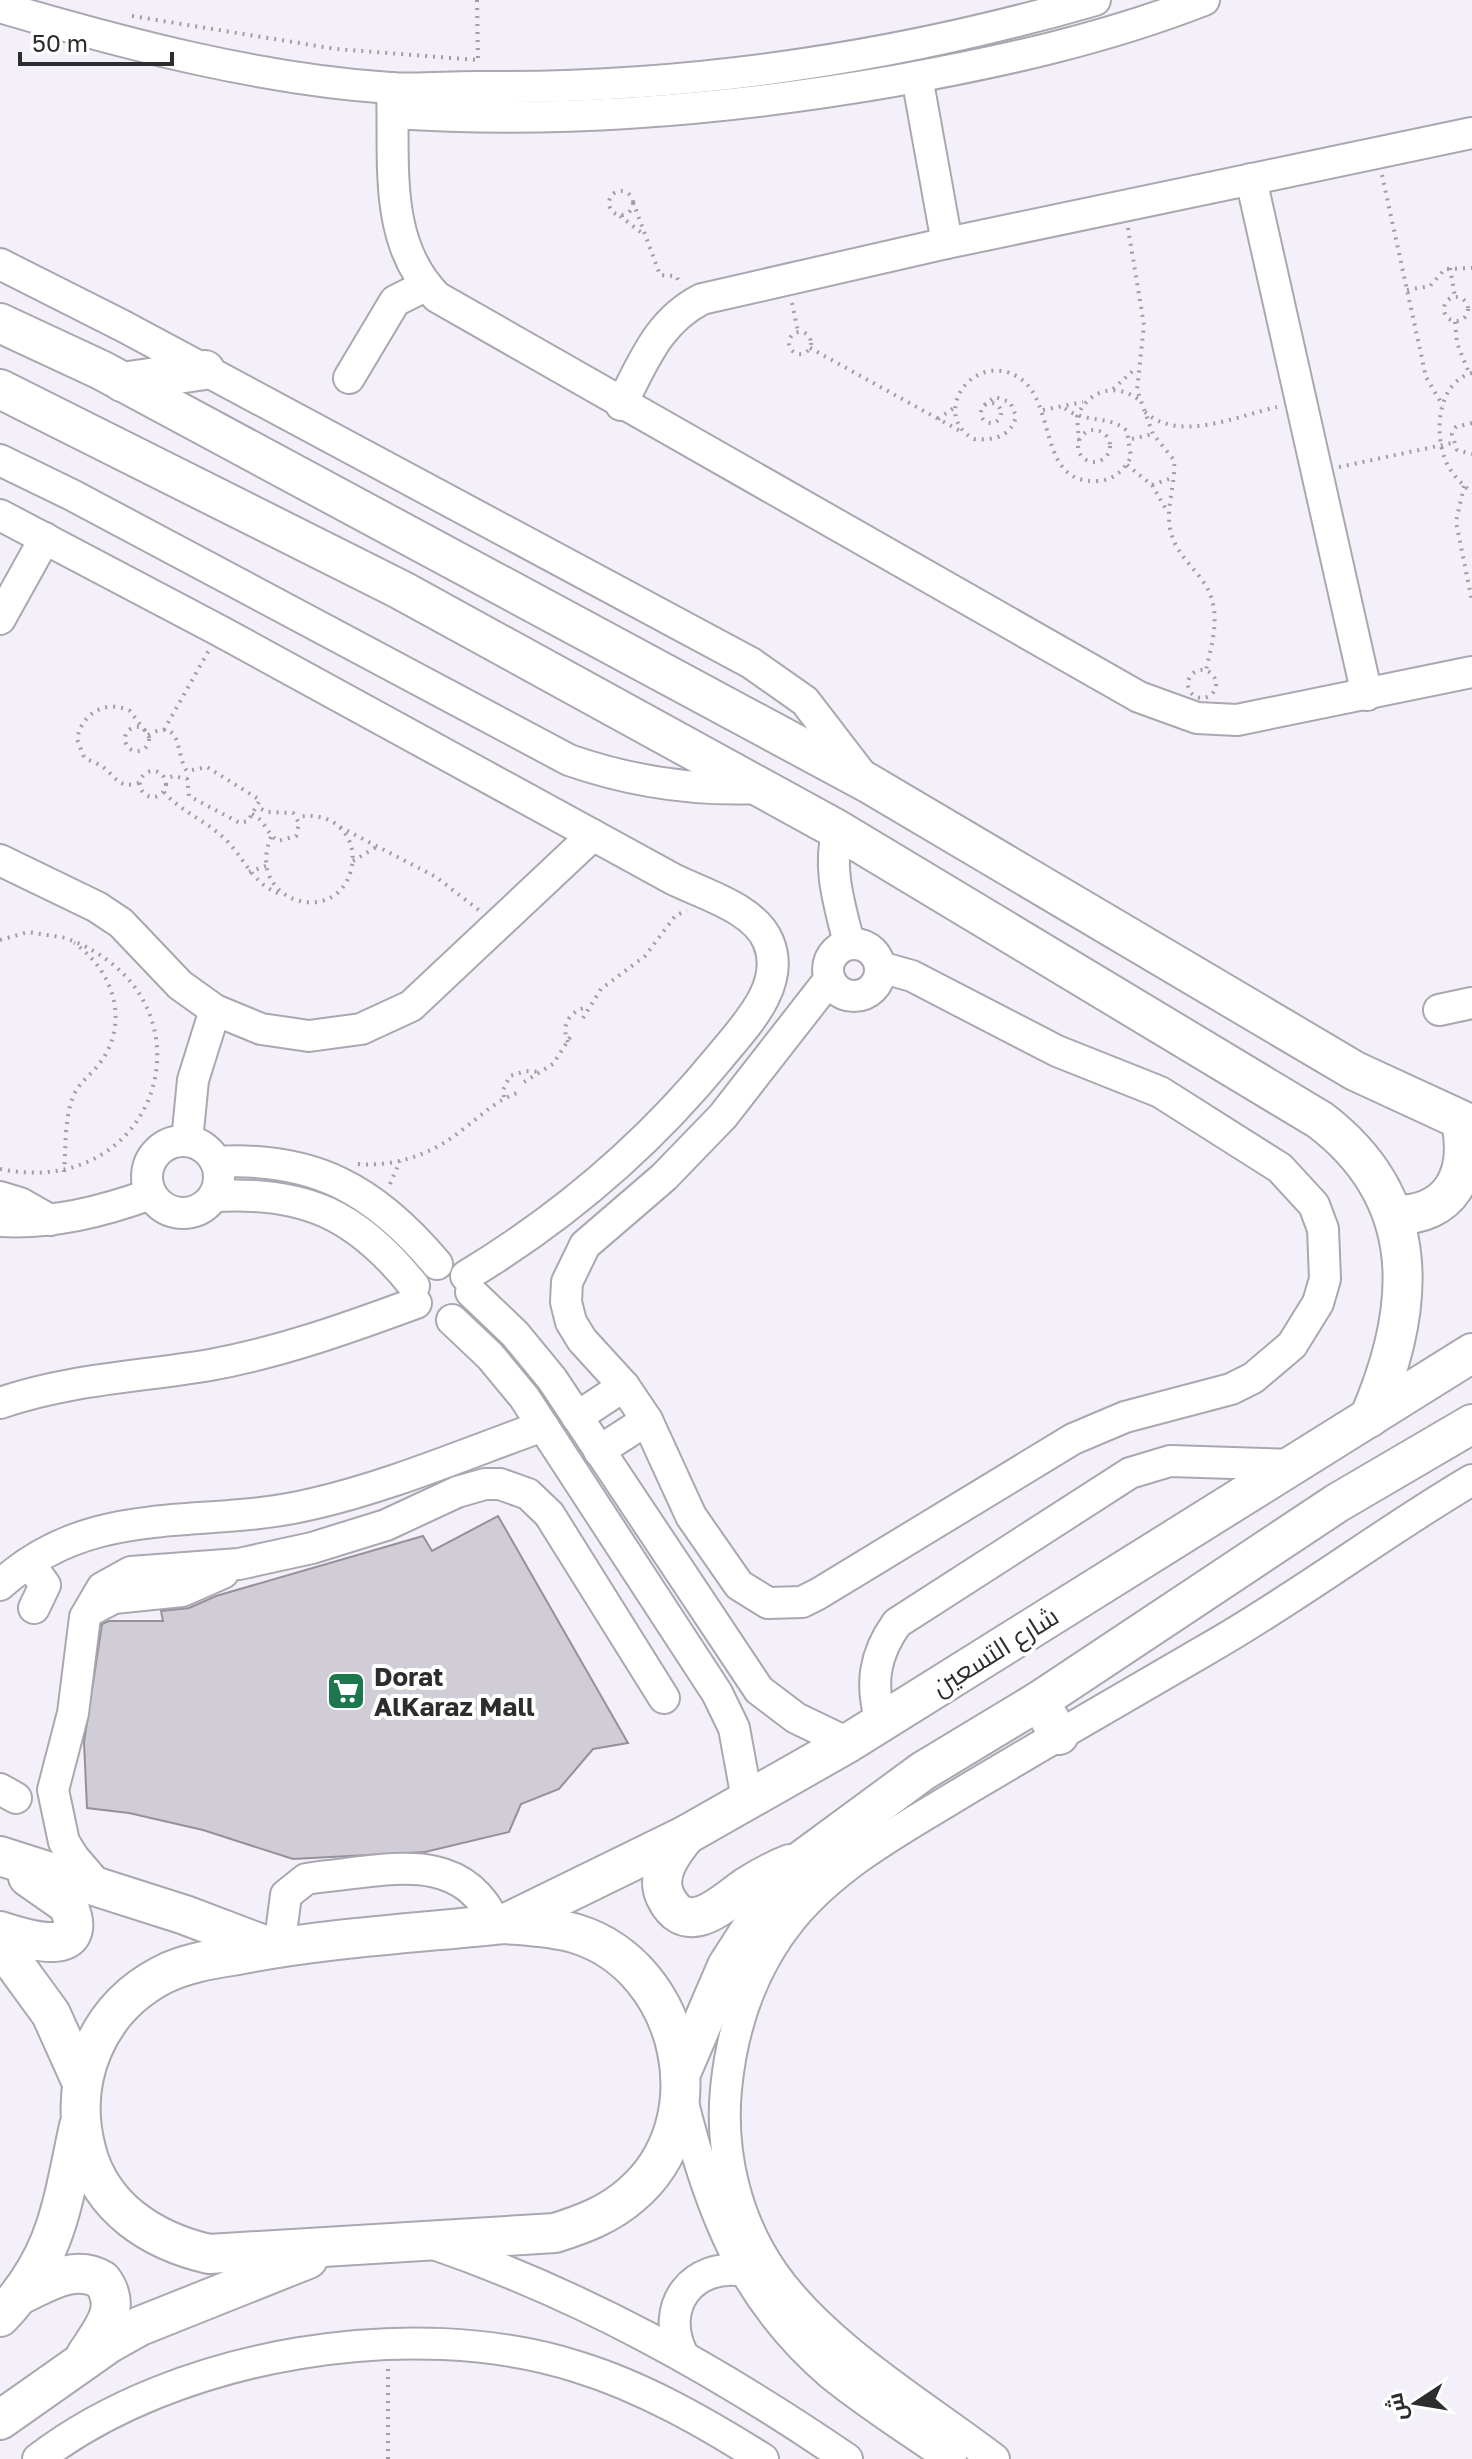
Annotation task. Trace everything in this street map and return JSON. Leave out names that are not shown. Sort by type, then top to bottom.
[{"type":"main road","points":[[0,323],[122,382],[868,783],[1355,1071],[1467,1124],[1468,1157],[1456,1189],[1429,1211],[1395,1215]]},
{"type":"main road","points":[[122,382],[205,370]]},
{"type":"main road","points":[[0,389],[401,590],[838,830],[941,889],[1320,1120],[1365,1163],[1395,1215],[1401,1245],[1400,1308],[1389,1366],[1369,1418]]},
{"type":"main road","name":"شارع التسعين","points":[[500,1924],[686,1835],[848,1743],[1472,1353]]},
{"type":"main road","points":[[686,1835],[666,1865],[662,1879],[670,1905],[695,1917],[708,1915],[758,1879],[802,1860],[923,1771],[1039,1701],[1337,1503],[1472,1424]]},
{"type":"main road","points":[[1039,1701],[1059,1735]]},
{"type":"main road","points":[[0,1858],[185,1915],[276,1948]]},
{"type":"main road","points":[[0,1858],[61,1898],[72,1914],[73,1924],[69,1933],[54,1944],[0,1931]]},
{"type":"main road","points":[[0,1944],[51,2014],[81,2101],[91,2163],[121,2210],[147,2231],[176,2246],[209,2254],[555,2233],[597,2219],[633,2194],[660,2159],[677,2118],[681,2084],[727,1966],[772,1896],[802,1860]]},
{"type":"main road","points":[[11,2306],[51,2246],[91,2049],[109,2018],[134,1992],[164,1973],[197,1962],[276,1948],[500,1924],[578,1935],[619,1956],[651,1988],[673,2028],[681,2084]]},
{"type":"main road","points":[[0,2420],[83,2361],[151,2322],[341,2246]]},
{"type":"main road","points":[[11,2306],[68,2274],[80,2272],[102,2280],[113,2301],[111,2313],[83,2361]]},
{"type":"street","points":[[393,100],[479,74],[655,82],[785,67],[989,27],[1095,0]]},
{"type":"street","points":[[0,7],[127,43],[393,100],[511,118],[655,113],[787,99],[917,77],[1073,44],[1204,0]]},
{"type":"street","points":[[917,77],[947,243]]},
{"type":"street","points":[[393,100],[392,167],[397,210],[408,257],[425,286],[450,308],[1157,706],[1197,718],[1237,720],[1472,672]]},
{"type":"street","points":[[621,405],[655,340],[685,307],[702,299],[947,243],[1472,133]]},
{"type":"street","points":[[1251,179],[1367,695]]},
{"type":"street","points":[[0,264],[205,370],[764,670],[805,701],[868,783]]},
{"type":"street","points":[[349,378],[395,301],[425,286]]},
{"type":"street","points":[[0,460],[72,495],[569,760],[622,777],[676,786],[759,788]]},
{"type":"street","points":[[0,515],[757,923],[773,955],[769,990],[697,1085],[628,1159],[469,1284],[469,1304],[452,1320]]},
{"type":"street","points":[[0,619],[45,538]]},
{"type":"street","points":[[838,830],[833,855],[835,876],[849,943]]},
{"type":"street","points":[[0,860],[97,907],[121,923],[180,985],[215,1010],[237,1021],[285,1034],[334,1034],[361,1029],[411,1006],[593,835]]},
{"type":"street","points":[[849,943],[870,949],[880,967],[879,980],[872,990],[860,996],[848,996],[836,991],[829,980],[827,968],[830,957],[849,943]]},
{"type":"street","points":[[829,980],[723,1116],[654,1186],[585,1245],[573,1262],[567,1282],[571,1322],[582,1340],[624,1386],[647,1420],[691,1516],[739,1585],[768,1603],[802,1602],[1073,1439],[1125,1417],[1231,1389],[1253,1378],[1292,1345],[1318,1303],[1327,1254],[1323,1229],[1314,1205],[1280,1168],[1160,1092],[1057,1051],[912,976],[880,967]]},
{"type":"street","points":[[1439,1010],[1472,1003]]},
{"type":"street","points":[[187,1141],[193,1080],[215,1010]]},
{"type":"street","points":[[187,1141],[209,1152],[216,1162],[219,1173],[214,1196],[198,1211],[187,1214],[166,1210],[151,1194],[148,1184],[151,1162],[166,1146],[187,1141]]},
{"type":"street","points":[[216,1162],[273,1162],[328,1176],[353,1188],[400,1221],[437,1264]]},
{"type":"street","points":[[0,1221],[51,1221],[97,1212],[151,1194]]},
{"type":"street","points":[[214,1196],[267,1196],[318,1207],[362,1231],[382,1247],[430,1318],[452,1320],[508,1376],[727,1710],[739,1748],[747,1799]]},
{"type":"street","points":[[0,1197],[29,1206],[51,1221]]},
{"type":"street","points":[[0,1403],[77,1381],[253,1356],[339,1331],[415,1294],[427,1268],[448,1264],[534,1356],[759,1690],[796,1718],[848,1743]]},
{"type":"street","points":[[577,1417],[624,1386]]},
{"type":"street","points":[[599,1451],[647,1420]]},
{"type":"street","points":[[0,1585],[29,1563],[77,1538],[126,1523],[276,1511],[346,1495],[543,1426]]},
{"type":"street","points":[[881,1722],[873,1680],[885,1640],[897,1623],[1130,1473],[1170,1461],[1294,1465]]},
{"type":"street","points":[[994,2459],[822,2330],[789,2294],[758,2248],[739,2203],[727,2154],[725,2102],[732,2049],[747,1998],[767,1954],[792,1919],[827,1883],[867,1853],[1059,1735],[1291,1600],[1389,1531],[1472,1480]]},
{"type":"street","points":[[100,1888],[64,1842],[53,1790],[74,1704],[85,1617],[102,1588],[131,1572],[239,1564],[349,1538],[471,1486],[500,1484],[515,1487],[528,1494],[549,1514],[664,1698]]},
{"type":"street","points":[[29,1563],[45,1585],[34,1608]]},
{"type":"street","points":[[276,1948],[286,1895],[306,1879],[319,1877],[436,1870],[467,1884],[485,1902],[500,1924]]},
{"type":"street","points":[[681,2084],[705,2186],[744,2271],[783,2325],[830,2373],[951,2459]]},
{"type":"street","points":[[429,2242],[569,2297],[682,2353],[847,2459]]},
{"type":"street","points":[[682,2353],[673,2318],[688,2285],[719,2269],[744,2271]]},
{"type":"street","points":[[38,2459],[98,2421],[153,2395],[210,2374],[283,2357],[387,2346],[443,2345],[506,2349],[579,2367],[659,2401],[763,2459]]},
{"type":"path","points":[[118,13],[479,74],[477,0]]},
{"type":"path","points":[[1377,153],[1426,377],[1443,406]]},
{"type":"path","points":[[643,234],[609,207],[612,194],[625,191],[633,202],[660,275],[679,278],[685,307]]},
{"type":"path","points":[[620,216],[627,214],[633,202]]},
{"type":"path","points":[[1124,206],[1143,310],[1143,340],[1137,367],[1140,400],[1153,434],[1171,452],[1174,478],[1169,515]]},
{"type":"path","points":[[1407,290],[1430,286],[1450,268],[1472,268]]},
{"type":"path","points":[[1450,268],[1455,297]]},
{"type":"path","points":[[1455,297],[1444,310],[1455,322],[1460,353],[1471,374],[1452,386],[1443,406],[1441,445],[1449,468],[1472,493]]},
{"type":"path","points":[[1455,297],[1465,301],[1469,312],[1461,321],[1455,322]]},
{"type":"path","points":[[798,332],[804,332],[809,336],[810,348],[806,352],[794,352],[790,340],[798,332]]},
{"type":"path","points":[[810,348],[974,439],[993,439],[1014,424],[1016,416],[1010,402],[995,397],[984,405],[980,416],[989,424],[995,423],[1001,413],[1000,408],[989,403],[984,405]]},
{"type":"path","points":[[1043,410],[1086,402],[1103,391],[1113,389],[1137,367]]},
{"type":"path","points":[[938,420],[955,407],[968,381],[994,370],[1021,378],[1031,388],[1043,410],[1051,449],[1057,460],[1075,475],[1086,480],[1109,479],[1127,465],[1131,457],[1131,439],[1121,425],[1077,417],[1062,406]]},
{"type":"path","points":[[1113,389],[1140,400]]},
{"type":"path","points":[[1086,402],[1077,417],[1079,448],[1087,460],[1101,460],[1110,449],[1110,441],[1106,435],[1093,430]]},
{"type":"path","points":[[1143,410],[1158,423],[1176,428],[1301,402]]},
{"type":"path","points":[[955,407],[960,427],[966,435]]},
{"type":"path","points":[[1092,421],[1093,430]]},
{"type":"path","points":[[1472,423],[1456,427],[1452,443],[1457,450],[1472,454]]},
{"type":"path","points":[[1079,441],[1093,430]]},
{"type":"path","points":[[1131,439],[1153,434]]},
{"type":"path","points":[[1317,472],[1452,443]]},
{"type":"path","points":[[1127,465],[1152,485],[1169,515],[1178,551],[1203,581],[1215,608],[1216,623],[1206,670]]},
{"type":"path","points":[[1152,485],[1174,478]]},
{"type":"path","points":[[1464,486],[1456,522],[1472,601]]},
{"type":"path","points":[[164,730],[220,631]]},
{"type":"path","points":[[1198,670],[1206,670],[1217,683],[1215,692],[1200,699],[1188,689],[1188,681],[1198,670]]},
{"type":"path","points":[[165,779],[153,770],[144,774],[139,783],[128,786],[116,782],[105,769],[84,757],[77,739],[86,718],[106,707],[130,711],[146,733],[144,748],[135,751],[127,746],[127,731],[136,727],[146,733],[164,730],[179,741],[187,771],[207,767],[258,796],[256,806],[248,821],[240,823],[189,796],[187,779],[178,775],[165,779]]},
{"type":"path","points":[[165,779],[164,792],[181,809],[216,831],[265,887],[310,903],[335,895],[351,874],[353,861],[350,842],[338,826]]},
{"type":"path","points":[[139,783],[142,792],[151,797],[164,792]]},
{"type":"path","points":[[256,806],[267,812],[287,810],[297,817],[326,818],[436,877],[497,927]]},
{"type":"path","points":[[252,814],[263,820],[271,837],[266,866],[276,887],[285,895]]},
{"type":"path","points":[[271,837],[284,842],[296,836],[297,817]]},
{"type":"path","points":[[353,861],[378,846]]},
{"type":"path","points":[[249,872],[266,866]]},
{"type":"path","points":[[583,1018],[609,982],[645,956],[676,915]]},
{"type":"path","points":[[0,938],[28,932],[68,939],[93,948],[115,963],[143,997],[157,1039],[154,1083],[142,1114],[122,1141],[104,1155],[64,1172],[30,1175],[0,1169]]},
{"type":"path","points":[[64,1172],[73,1096],[100,1063],[115,1026],[115,1006],[102,969],[68,939]]},
{"type":"path","points":[[102,969],[115,963]]},
{"type":"path","points":[[568,1042],[565,1029],[568,1018],[588,1007]]},
{"type":"path","points":[[524,1082],[543,1073],[562,1054],[571,1036]]},
{"type":"path","points":[[504,1098],[510,1076],[526,1071],[543,1073]]},
{"type":"path","points":[[347,1163],[382,1164],[417,1156],[448,1141],[504,1098],[519,1092]]},
{"type":"path","points":[[387,2346],[388,2459]]},
{"type":"building","name":"Dorat AlKaraz Mall","points":[[498,1516],[628,1743],[593,1749],[559,1789],[521,1804],[509,1832],[425,1852],[293,1859],[203,1830],[129,1813],[87,1808],[84,1742],[102,1624],[109,1621],[163,1621],[161,1611],[189,1608],[216,1596],[423,1536],[432,1551]]},
{"type":"place","name":"Dorat AlKaraz Mall","points":[[346,1691]]}]
